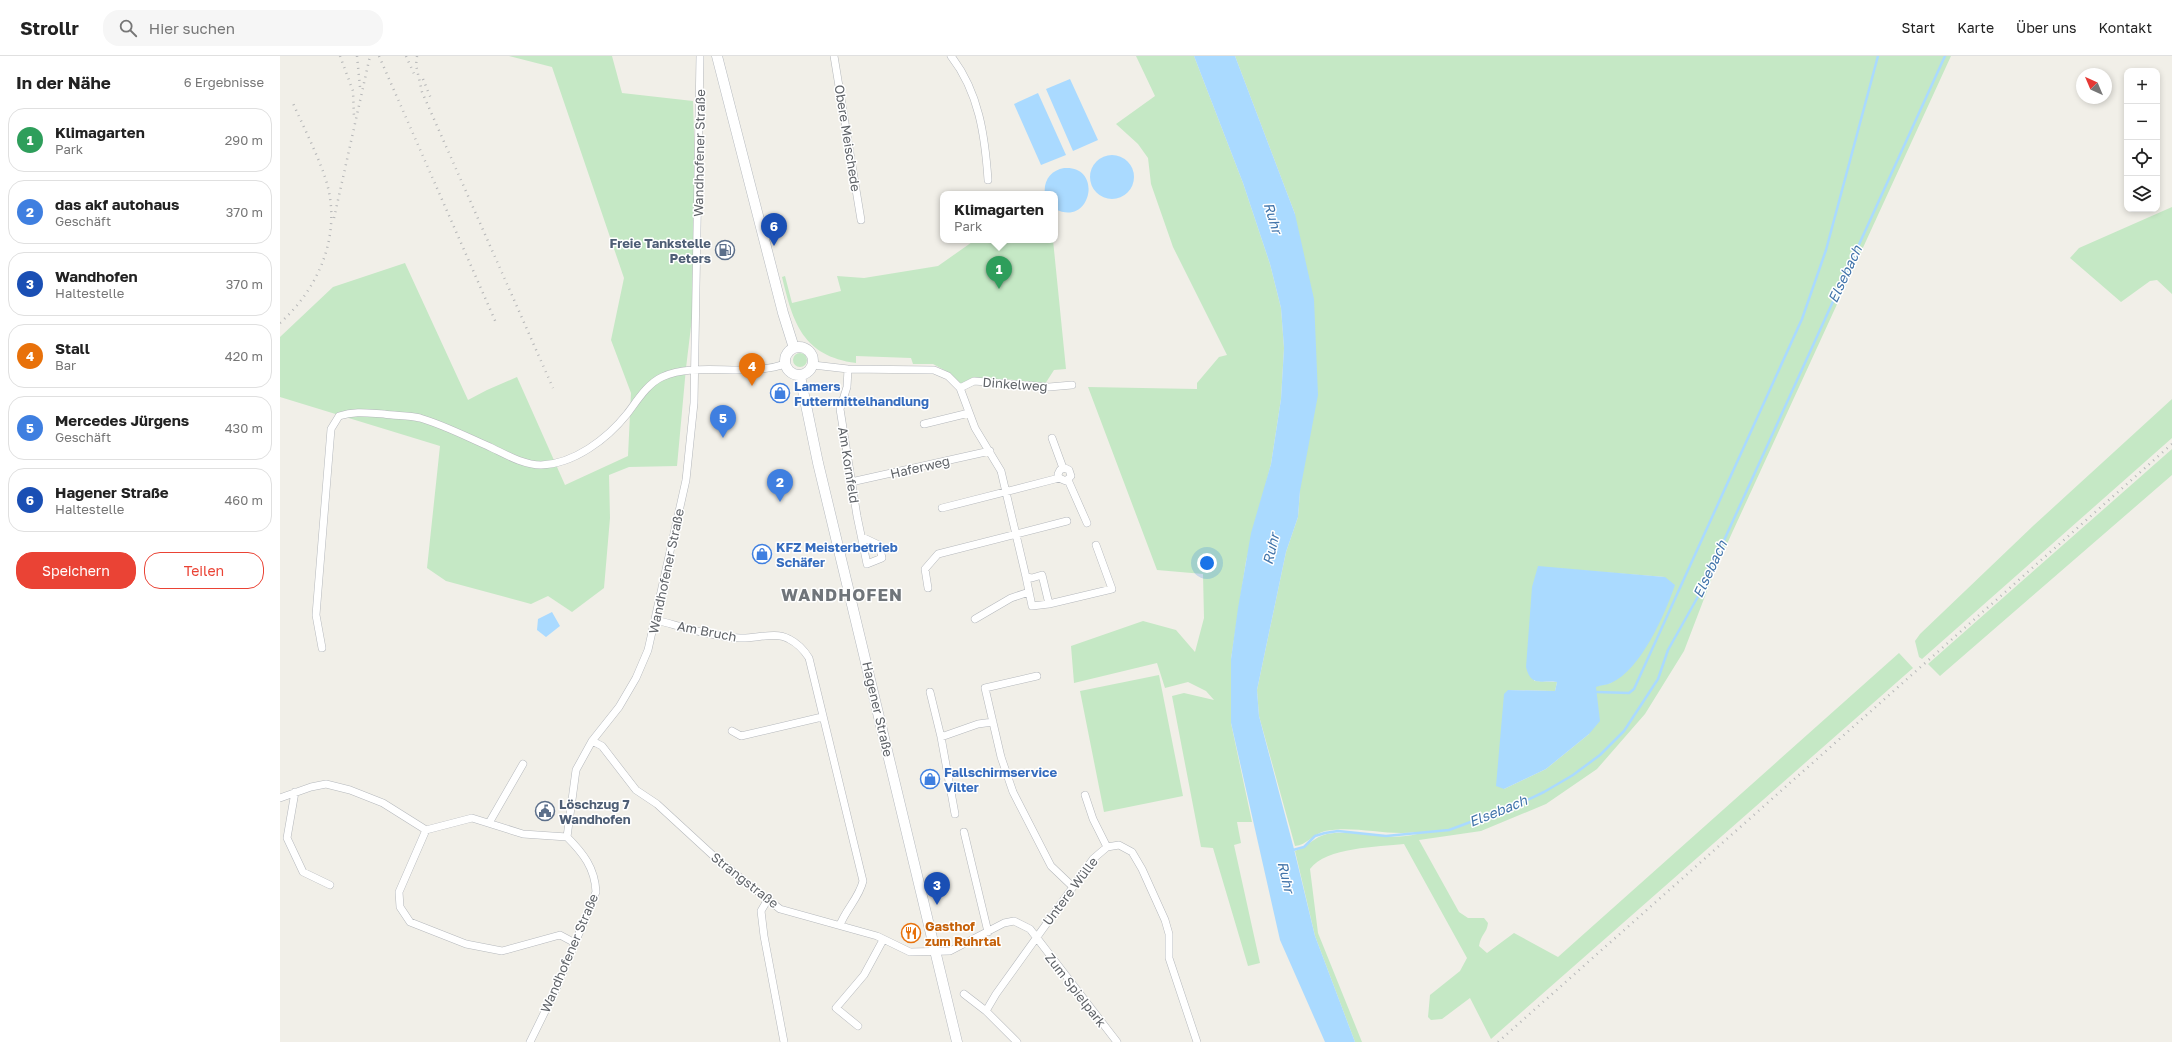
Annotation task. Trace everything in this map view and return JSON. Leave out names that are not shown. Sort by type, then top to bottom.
[{"type":"main road","points":[[717,56],[783,313],[794,348]]},
{"type":"main road","points":[[794,348],[806,349],[813,358],[813,364],[808,372],[800,376],[789,372],[785,364],[787,352],[794,348]]},
{"type":"main road","name":"Hagener Straße","points":[[800,376],[818,463],[957,1042]]},
{"type":"street","name":"Wandhofener Straße","points":[[530,1042],[575,943],[596,892],[595,880],[591,868],[578,848],[567,837],[576,770],[592,741],[619,707],[636,678],[648,650],[656,620],[686,480],[694,403],[700,56]]},
{"type":"street","name":"Obere Meischede","points":[[834,56],[861,220]]},
{"type":"street","points":[[951,56],[967,79],[981,120],[988,180]]},
{"type":"street","points":[[322,648],[316,615],[331,429],[339,416],[353,411],[418,418],[439,424],[520,460],[540,465],[561,462],[580,454],[605,436],[624,418],[650,384],[662,377],[677,372],[695,370],[749,371],[785,364]]},
{"type":"street","points":[[813,364],[848,369],[934,370],[948,376],[960,388],[974,428],[990,451],[1001,471],[1007,491],[1032,606],[1049,604],[1112,589],[1096,545]]},
{"type":"street","name":"Am Kornfeld","points":[[848,369],[847,387],[840,409],[851,482],[862,537]]},
{"type":"street","name":"Dinkelweg","points":[[960,388],[974,381],[1048,387],[1072,385]]},
{"type":"street","points":[[924,424],[969,413]]},
{"type":"street","points":[[1052,438],[1063,468],[1070,472],[1068,480],[1087,523]]},
{"type":"street","name":"Haferweg","points":[[851,482],[990,451]]},
{"type":"street","points":[[1059,478],[1058,473],[1063,468]]},
{"type":"street","points":[[942,508],[1059,478],[1063,481],[1068,480]]},
{"type":"street","points":[[928,588],[925,569],[938,554],[1067,521]]},
{"type":"street","points":[[1026,577],[1032,578],[1042,575],[1049,604]]},
{"type":"street","points":[[974,619],[1011,598],[1029,592]]},
{"type":"street","name":"Am Bruch","points":[[656,620],[740,638],[778,635],[789,638],[802,649],[809,658],[822,717],[863,881],[860,894],[845,913],[840,925]]},
{"type":"street","points":[[1037,676],[985,688],[1001,757],[1013,792],[1051,866],[1072,886]]},
{"type":"street","points":[[930,692],[955,814]]},
{"type":"street","points":[[732,731],[741,736],[822,717]]},
{"type":"street","points":[[940,737],[978,724],[993,722]]},
{"type":"street","name":"Strangstraße","points":[[592,741],[602,746],[636,790],[657,804],[719,862],[780,908],[840,925],[883,940],[910,952],[935,952]]},
{"type":"street","points":[[489,823],[523,764]]},
{"type":"street","points":[[280,798],[294,792],[326,784],[350,790],[383,803],[426,830],[472,818],[523,834],[567,837]]},
{"type":"street","points":[[294,792],[287,838],[303,872],[330,885]]},
{"type":"street","name":"Untere Wülle","points":[[1085,795],[1093,819],[1107,847]]},
{"type":"street","points":[[426,830],[399,892],[400,907],[410,922],[466,944],[502,951],[560,935],[575,943]]},
{"type":"street","points":[[964,832],[988,932]]},
{"type":"street","name":"Untere Wülle","points":[[986,1011],[1036,937],[1093,859],[1107,847],[1119,845],[1132,852],[1146,876],[1170,934],[1169,958],[1197,1042]]},
{"type":"street","points":[[768,899],[761,911],[764,936],[784,1042]]},
{"type":"street","name":"Untere Wülle","points":[[935,952],[950,951],[1004,923],[1014,921],[1030,929],[1036,937]]},
{"type":"street","name":"Zum Spielpark","points":[[1036,937],[1117,1042]]},
{"type":"street","points":[[858,1026],[836,1008],[864,975],[883,940]]},
{"type":"street","points":[[964,994],[986,1011],[1017,1042]]},
{"type":"green space","points":[[509,56],[612,56],[622,93],[693,101],[697,234],[695,293],[677,466],[629,467],[609,475],[610,518],[604,588],[572,612],[548,596],[531,604],[446,581],[427,568],[440,446],[280,397],[280,337],[333,287],[405,263],[468,400],[517,377],[565,485],[628,456],[631,393],[611,340],[624,278],[552,67]]},
{"type":"green space","points":[[1136,56],[1194,56],[1243,183],[1270,264],[1281,308],[1284,348],[1281,399],[1271,464],[1246,561],[1231,659],[1231,723],[1252,822],[1237,822],[1241,843],[1234,845],[1260,963],[1248,966],[1213,848],[1201,847],[1172,696],[1184,693],[1214,700],[1206,691],[1188,682],[1165,688],[1157,663],[1074,683],[1071,646],[1143,621],[1176,630],[1195,652],[1204,618],[1203,574],[1157,570],[1088,387],[1197,389],[1197,383],[1219,357],[1227,355],[1173,247],[1151,184],[1148,158],[1138,144],[1116,124],[1155,96]]},
{"type":"green space","points":[[1235,56],[1951,56],[1715,570],[1684,651],[1645,714],[1597,769],[1546,804],[1481,831],[1419,840],[1459,912],[1468,918],[1484,918],[1488,923],[1479,946],[1487,953],[1514,933],[1558,957],[1899,653],[1913,668],[1491,1039],[1470,998],[1442,1019],[1431,1020],[1428,1017],[1430,995],[1460,971],[1467,958],[1404,844],[1367,847],[1340,852],[1328,856],[1310,869],[1318,933],[1362,1042],[1355,1042],[1315,936],[1295,851],[1318,837],[1327,834],[1350,833],[1394,837],[1417,834],[1416,832],[1393,833],[1336,829],[1321,832],[1303,844],[1295,846],[1259,716],[1257,690],[1286,552],[1298,517],[1300,491],[1295,214]],"holes":[[[1538,567],[1665,577],[1611,683],[1596,686],[1589,734],[1546,769],[1504,789],[1508,690],[1555,691],[1557,682],[1534,681]]]},
{"type":"green space","points":[[2172,207],[2172,294],[2157,280],[2150,281],[2121,302],[2070,258],[2079,248]]},
{"type":"green space","points":[[971,243],[1053,243],[1066,369],[1054,370],[1045,384],[1006,379],[974,379],[965,383],[960,383],[946,371],[933,364],[913,364],[911,358],[856,356],[856,363],[838,359],[824,353],[812,345],[803,335],[796,323],[782,277],[785,276],[792,303],[841,291],[837,276],[864,278],[938,266]]},
{"type":"green space","points":[[797,353],[803,353],[807,357],[807,363],[803,367],[797,367],[793,363],[793,357]]},
{"type":"green space","points":[[2172,399],[2172,438],[1922,659],[1919,657],[1915,641],[1920,634],[2033,526]]},
{"type":"green space","points":[[2172,449],[2172,475],[1940,676],[1928,664]]},
{"type":"green space","points":[[1159,675],[1183,796],[1104,812],[1080,691]]},
{"type":"water","name":"Ruhr","points":[[1194,56],[1235,56],[1295,214],[1314,299],[1318,395],[1300,491],[1298,517],[1286,552],[1257,690],[1259,716],[1315,936],[1355,1042],[1325,1042],[1280,940],[1231,723],[1231,659],[1238,608],[1251,533],[1271,464],[1281,399],[1284,348],[1281,308],[1270,264],[1243,183]]},
{"type":"water","points":[[1070,79],[1098,140],[1073,151],[1046,89]]},
{"type":"water","points":[[1038,93],[1066,155],[1041,165],[1014,104]]},
{"type":"water","points":[[1108,155],[1116,155],[1121,156],[1128,161],[1133,168],[1133,186],[1128,193],[1121,198],[1108,199],[1100,196],[1093,189],[1090,181],[1090,173],[1093,165],[1100,158]]},
{"type":"water","points":[[1064,168],[1077,170],[1085,176],[1088,185],[1088,194],[1084,204],[1077,210],[1067,213],[1058,210],[1058,191],[1045,191],[1045,185],[1049,177],[1059,169]]},
{"type":"water","points":[[1538,566],[1665,577],[1675,585],[1665,611],[1642,654],[1622,676],[1611,683],[1596,687],[1600,721],[1589,734],[1546,769],[1504,789],[1496,786],[1504,694],[1508,690],[1555,691],[1557,682],[1541,682],[1534,680],[1531,678],[1526,667],[1532,587]]},
{"type":"water","points":[[552,612],[560,626],[546,637],[537,630],[538,619]]},
{"type":"waterway","points":[[1597,692],[1629,693],[1634,689],[1802,319],[1826,250],[1878,56]]},
{"type":"waterway","name":"Elsebach","points":[[1293,850],[1304,847],[1315,836],[1338,831],[1386,836],[1449,830],[1519,804],[1544,792],[1573,775],[1600,755],[1624,731],[1658,679],[1668,650],[1700,593],[1945,56]]},
{"type":"railway","points":[[340,56],[353,91],[354,117]]},
{"type":"railway","points":[[357,56],[360,87]]},
{"type":"railway","points":[[334,218],[370,56]]},
{"type":"railway","points":[[379,56],[497,325]]},
{"type":"railway","points":[[406,56],[415,76]]},
{"type":"railway","points":[[417,56],[416,65],[422,92],[553,388]]},
{"type":"railway","points":[[423,79],[432,101]]},
{"type":"railway","points":[[280,323],[307,292],[317,275],[325,256],[331,217],[330,197],[325,177],[314,148],[292,101]]},
{"type":"railway","points":[[1498,1042],[2172,444]]},
{"type":"place","name":"Hagener Straße","points":[[774,246]]},
{"type":"place","name":"Freie Tankstelle Peters","points":[[725,250]]},
{"type":"place","name":"Klimagarten","points":[[999,289]]},
{"type":"place","name":"Stall","points":[[752,386]]},
{"type":"place","name":"Lamers Futtermittelhandlung","points":[[780,393]]},
{"type":"place","name":"Mercedes Jürgens","points":[[723,438]]},
{"type":"place","name":"das akf autohaus","points":[[780,502]]},
{"type":"place","name":"KFZ Meisterbetrieb Schäfer","points":[[762,554]]},
{"type":"place","name":"Fallschirmservice Vilter","points":[[930,779]]},
{"type":"place","name":"Löschzug 7 Wandhofen","points":[[545,811]]},
{"type":"place","name":"Wandhofen","points":[[937,905]]},
{"type":"place","name":"Gasthof zum Ruhrtal","points":[[911,933]]},
{"type":"district","name":"WANDHOFEN","points":[[842,595]]}]
